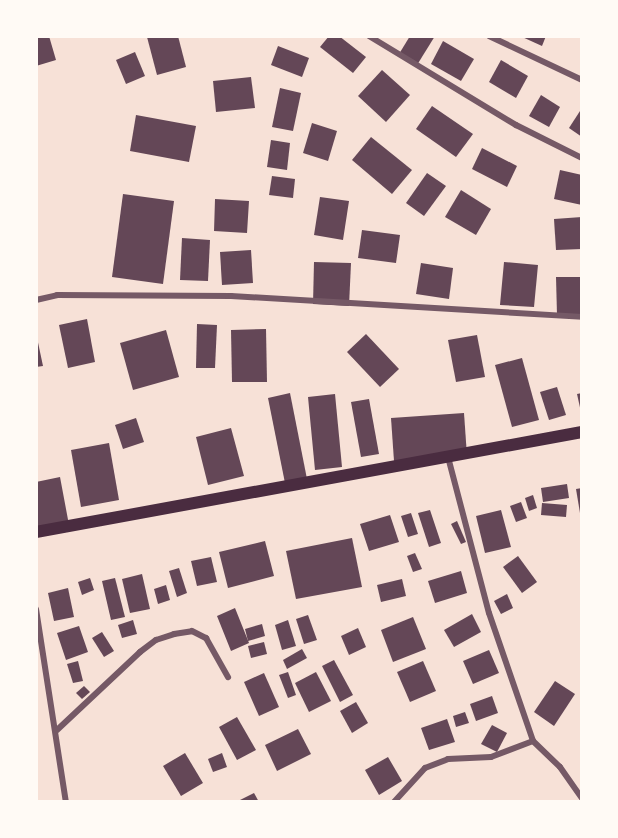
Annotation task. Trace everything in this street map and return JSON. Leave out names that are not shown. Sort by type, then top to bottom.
[{"type":"main road","points":[[36,532],[582,432]]},
{"type":"street","points":[[369,36],[516,125],[582,158]]},
{"type":"street","points":[[489,36],[582,80]]},
{"type":"street","points":[[36,300],[57,295],[231,296],[582,318]]},
{"type":"street","points":[[448,456],[489,613],[534,741],[560,767],[582,798]]},
{"type":"street","points":[[36,609],[57,730],[66,802]]},
{"type":"street","points":[[57,730],[140,652],[165,637],[192,631],[206,638],[228,677]]},
{"type":"street","points":[[394,802],[425,768],[448,759],[490,757],[534,741]]},
{"type":"building","points":[[36,36],[49,36],[56,60],[36,66]]},
{"type":"building","points":[[178,36],[186,67],[157,75],[147,37]]},
{"type":"building","points":[[329,36],[339,36],[366,57],[353,73],[320,47]]},
{"type":"building","points":[[410,36],[435,36],[417,65],[399,54]]},
{"type":"building","points":[[520,36],[546,36],[542,46]]},
{"type":"building","points":[[443,41],[474,59],[461,81],[431,64]]},
{"type":"building","points":[[278,46],[309,58],[302,77],[271,65]]},
{"type":"building","points":[[135,52],[145,76],[126,84],[116,60]]},
{"type":"building","points":[[501,60],[528,76],[516,98],[489,82]]},
{"type":"building","points":[[382,70],[410,95],[386,122],[358,96]]},
{"type":"building","points":[[251,77],[255,108],[216,112],[213,81]]},
{"type":"building","points":[[280,88],[301,93],[293,131],[272,127]]},
{"type":"building","points":[[541,95],[560,107],[549,127],[529,116]]},
{"type":"building","points":[[432,106],[473,134],[456,157],[416,129]]},
{"type":"building","points":[[580,111],[582,113],[582,137],[569,128]]},
{"type":"building","points":[[136,115],[196,126],[189,162],[130,151]]},
{"type":"building","points":[[312,123],[337,131],[328,161],[303,153]]},
{"type":"building","points":[[371,137],[412,170],[392,194],[352,160]]},
{"type":"building","points":[[271,140],[290,143],[287,170],[267,167]]},
{"type":"building","points":[[482,148],[517,166],[507,187],[472,169]]},
{"type":"building","points":[[560,170],[582,175],[582,205],[554,199]]},
{"type":"building","points":[[427,173],[446,186],[424,216],[406,203]]},
{"type":"building","points":[[272,176],[295,179],[293,198],[269,195]]},
{"type":"building","points":[[461,190],[491,209],[476,235],[445,217]]},
{"type":"building","points":[[123,194],[174,201],[163,284],[112,277]]},
{"type":"building","points":[[320,197],[349,201],[343,240],[314,235]]},
{"type":"building","points":[[215,199],[249,201],[247,233],[214,231]]},
{"type":"building","points":[[582,217],[582,249],[556,250],[554,219]]},
{"type":"building","points":[[362,230],[400,235],[396,263],[358,258]]},
{"type":"building","points":[[182,238],[210,240],[208,281],[180,280]]},
{"type":"building","points":[[251,250],[253,283],[222,285],[220,252]]},
{"type":"building","points":[[314,262],[351,263],[349,306],[313,304]]},
{"type":"building","points":[[504,262],[538,265],[534,307],[500,305]]},
{"type":"building","points":[[421,263],[453,268],[449,299],[416,294]]},
{"type":"building","points":[[556,277],[582,277],[582,315],[557,315]]},
{"type":"building","points":[[87,319],[95,362],[68,368],[59,325]]},
{"type":"building","points":[[197,324],[217,325],[215,368],[196,368]]},
{"type":"building","points":[[266,329],[267,382],[232,382],[231,330]]},
{"type":"building","points":[[166,330],[179,377],[133,390],[120,343]]},
{"type":"building","points":[[36,333],[43,366],[36,367]]},
{"type":"building","points":[[366,334],[399,369],[380,387],[347,352]]},
{"type":"building","points":[[477,335],[485,377],[456,382],[448,340]]},
{"type":"building","points":[[522,358],[539,420],[512,427],[495,365]]},
{"type":"building","points":[[557,387],[566,415],[549,420],[540,392]]},
{"type":"building","points":[[290,393],[307,479],[285,483],[268,398]]},
{"type":"building","points":[[582,393],[582,412],[581,412],[577,394]]},
{"type":"building","points":[[335,394],[342,467],[315,470],[308,397]]},
{"type":"building","points":[[369,399],[379,454],[361,457],[351,402]]},
{"type":"building","points":[[464,413],[467,456],[394,461],[391,418]]},
{"type":"building","points":[[136,418],[144,442],[123,449],[115,425]]},
{"type":"building","points":[[231,428],[244,476],[208,485],[196,437]]},
{"type":"building","points":[[109,443],[119,500],[81,507],[71,450]]},
{"type":"building","points":[[60,477],[69,525],[36,531],[36,482]]},
{"type":"building","points":[[567,484],[569,498],[543,502],[541,488]]},
{"type":"building","points":[[582,488],[582,519],[581,519],[576,489]]},
{"type":"building","points":[[533,495],[537,508],[529,511],[525,498]]},
{"type":"building","points":[[521,502],[527,518],[516,522],[510,506]]},
{"type":"building","points":[[542,503],[567,505],[566,517],[541,515]]},
{"type":"building","points":[[430,510],[441,543],[429,547],[418,513]]},
{"type":"building","points":[[501,510],[511,547],[485,553],[476,516]]},
{"type":"building","points":[[411,513],[418,534],[408,537],[401,516]]},
{"type":"building","points":[[390,515],[399,542],[369,551],[360,524]]},
{"type":"building","points":[[457,521],[466,542],[461,544],[451,524]]},
{"type":"building","points":[[352,538],[362,587],[296,599],[286,551]]},
{"type":"building","points":[[265,541],[274,576],[228,588],[219,552]]},
{"type":"building","points":[[415,553],[422,569],[413,572],[407,556]]},
{"type":"building","points":[[518,556],[537,582],[522,593],[503,567]]},
{"type":"building","points":[[211,557],[217,582],[197,586],[191,561]]},
{"type":"building","points":[[179,568],[187,593],[177,597],[169,571]]},
{"type":"building","points":[[461,571],[467,593],[435,603],[428,581]]},
{"type":"building","points":[[142,574],[150,609],[130,613],[122,579]]},
{"type":"building","points":[[90,578],[94,590],[82,595],[78,582]]},
{"type":"building","points":[[115,578],[125,617],[111,620],[102,581]]},
{"type":"building","points":[[402,579],[406,596],[381,602],[377,585]]},
{"type":"building","points":[[166,585],[170,600],[158,604],[154,589]]},
{"type":"building","points":[[68,588],[74,617],[54,621],[48,593]]},
{"type":"building","points":[[507,594],[513,608],[501,614],[494,601]]},
{"type":"building","points":[[235,608],[249,643],[231,651],[217,616]]},
{"type":"building","points":[[472,614],[481,632],[454,647],[444,630]]},
{"type":"building","points":[[308,615],[317,640],[304,644],[296,619]]},
{"type":"building","points":[[413,617],[426,649],[393,662],[381,630]]},
{"type":"building","points":[[133,620],[137,634],[122,638],[118,625]]},
{"type":"building","points":[[288,620],[296,646],[282,650],[275,625]]},
{"type":"building","points":[[262,624],[265,636],[248,641],[245,629]]},
{"type":"building","points":[[79,626],[88,652],[66,660],[57,633]]},
{"type":"building","points":[[358,628],[366,647],[349,655],[341,636]]},
{"type":"building","points":[[102,632],[114,651],[104,657],[92,638]]},
{"type":"building","points":[[264,642],[267,654],[251,658],[248,646]]},
{"type":"building","points":[[302,649],[307,658],[287,669],[283,660]]},
{"type":"building","points":[[489,650],[499,673],[473,684],[463,661]]},
{"type":"building","points":[[334,660],[353,695],[340,702],[322,666]]},
{"type":"building","points":[[78,661],[83,681],[73,683],[67,664]]},
{"type":"building","points":[[423,661],[436,691],[410,702],[397,672]]},
{"type":"building","points":[[288,672],[296,695],[288,698],[279,675]]},
{"type":"building","points":[[316,672],[331,701],[309,712],[295,683]]},
{"type":"building","points":[[264,673],[279,707],[259,716],[244,682]]},
{"type":"building","points":[[555,681],[575,694],[554,726],[534,712]]},
{"type":"building","points":[[84,686],[90,692],[82,699],[76,693]]},
{"type":"building","points":[[492,696],[498,713],[476,721],[470,704]]},
{"type":"building","points":[[356,702],[368,723],[352,733],[340,711]]},
{"type":"building","points":[[465,712],[469,723],[456,727],[453,716]]},
{"type":"building","points":[[237,717],[256,750],[237,760],[219,727]]},
{"type":"building","points":[[447,719],[455,742],[429,750],[421,728]]},
{"type":"building","points":[[492,725],[507,733],[497,752],[481,744]]},
{"type":"building","points":[[298,729],[311,754],[277,771],[265,745]]},
{"type":"building","points":[[185,753],[203,783],[181,796],[163,766]]},
{"type":"building","points":[[222,753],[227,767],[213,772],[208,759]]},
{"type":"building","points":[[388,757],[402,781],[379,795],[365,770]]},
{"type":"building","points":[[254,793],[259,802],[236,802]]}]
